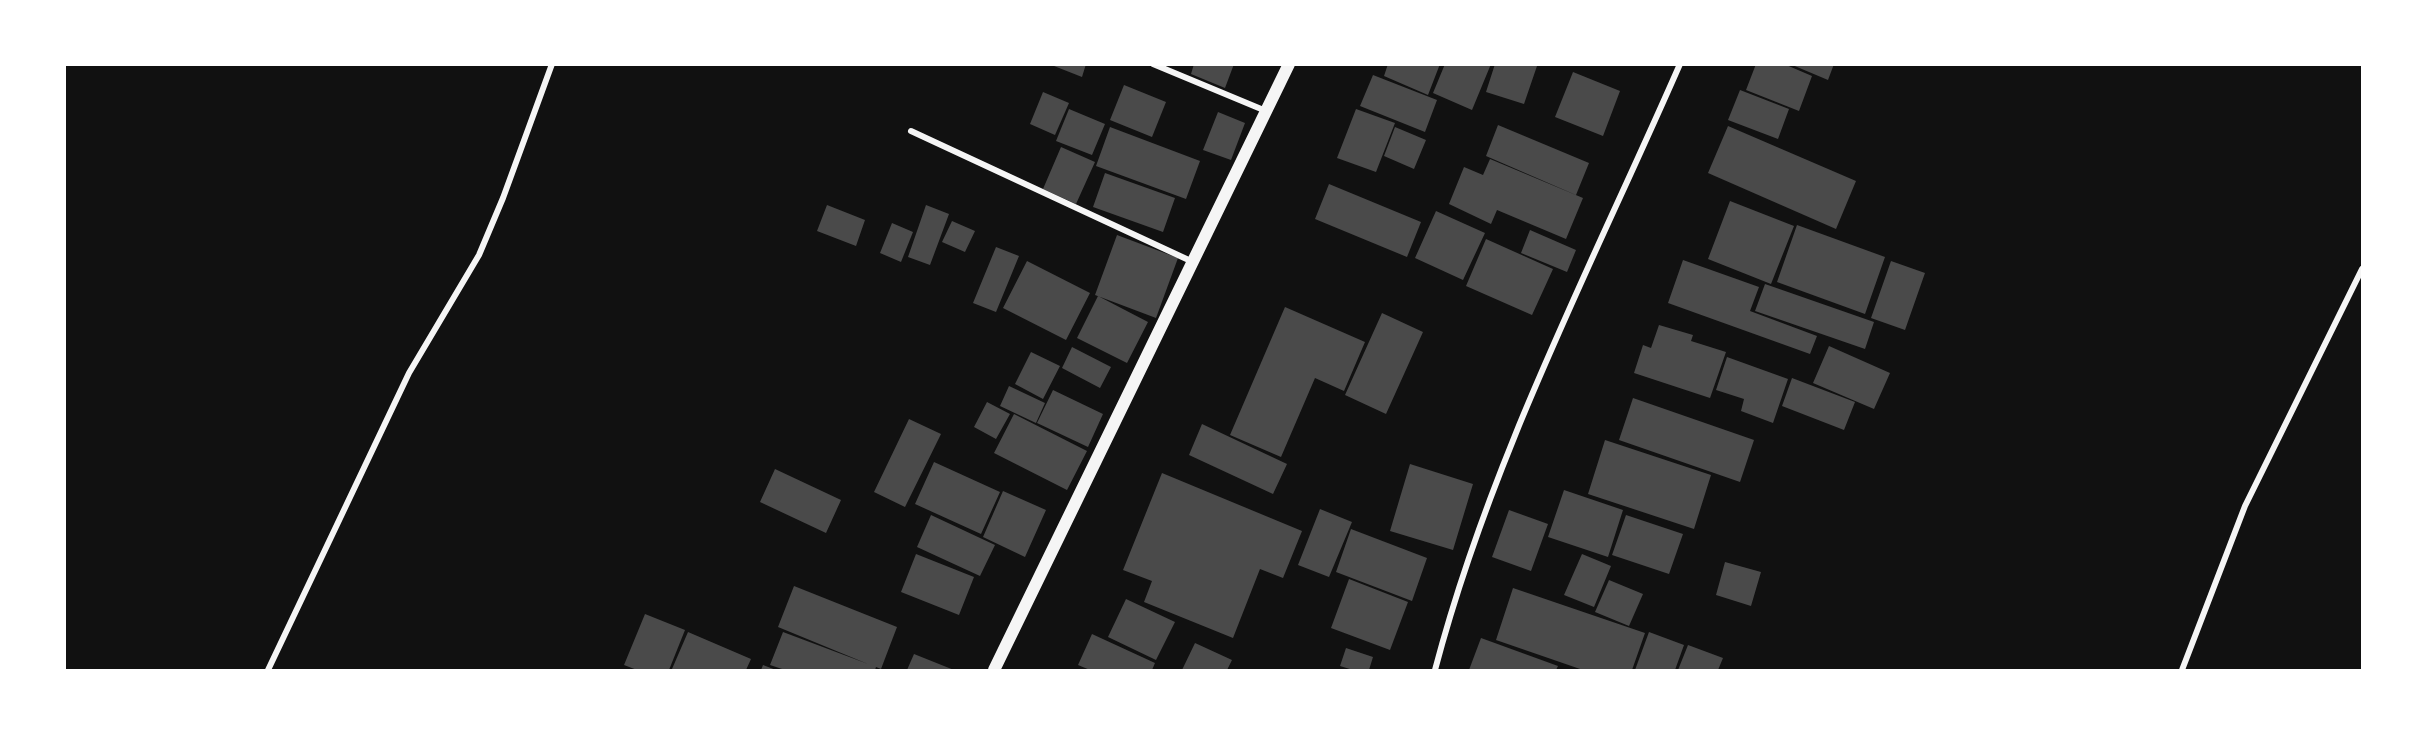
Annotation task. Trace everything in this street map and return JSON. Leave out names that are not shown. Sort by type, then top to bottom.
[{"type":"main road","points":[[994,670],[1289,64]]},
{"type":"street","points":[[268,670],[410,373],[479,255],[503,198],[552,64]]},
{"type":"street","points":[[1153,64],[1266,111]]},
{"type":"street","points":[[1435,670],[1451,610],[1516,433],[1680,64]]},
{"type":"street","points":[[911,131],[1193,262]]},
{"type":"street","points":[[2182,670],[2246,506],[2362,269]]},
{"type":"building","points":[[1049,64],[1086,64],[1082,77]]},
{"type":"building","points":[[1194,64],[1234,64],[1225,88],[1191,74]]},
{"type":"building","points":[[1388,64],[1440,64],[1428,95],[1384,76]]},
{"type":"building","points":[[1445,64],[1491,64],[1472,110],[1433,93]]},
{"type":"building","points":[[1495,64],[1537,66],[1524,104],[1486,92]]},
{"type":"building","points":[[1756,64],[1784,64],[1812,76],[1799,111],[1746,90]]},
{"type":"building","points":[[1790,64],[1834,64],[1828,80]]},
{"type":"building","points":[[1573,72],[1620,91],[1603,136],[1555,117]]},
{"type":"building","points":[[1373,75],[1437,100],[1425,132],[1360,106]]},
{"type":"building","points":[[1124,85],[1166,102],[1152,137],[1110,120]]},
{"type":"building","points":[[1740,90],[1789,109],[1778,139],[1728,120]]},
{"type":"building","points":[[1043,92],[1069,103],[1055,135],[1030,124]]},
{"type":"building","points":[[1069,109],[1105,124],[1092,155],[1056,141]]},
{"type":"building","points":[[1356,109],[1395,123],[1376,172],[1337,158]]},
{"type":"building","points":[[1218,112],[1245,123],[1231,160],[1203,150]]},
{"type":"building","points":[[1498,125],[1589,163],[1576,195],[1486,156]]},
{"type":"building","points":[[1728,126],[1856,181],[1836,229],[1708,173]]},
{"type":"building","points":[[1110,127],[1200,161],[1186,199],[1096,166]]},
{"type":"building","points":[[1395,127],[1426,140],[1414,169],[1384,156]]},
{"type":"building","points":[[1061,147],[1095,162],[1076,204],[1043,189]]},
{"type":"building","points":[[1490,159],[1583,198],[1566,239],[1497,210],[1491,224],[1449,204],[1464,167],[1483,175]]},
{"type":"building","points":[[1105,173],[1175,198],[1163,232],[1093,207]]},
{"type":"building","points":[[1329,184],[1421,222],[1407,257],[1315,219]]},
{"type":"building","points":[[1730,201],[1794,226],[1771,284],[1708,259]]},
{"type":"building","points":[[827,205],[865,220],[856,246],[817,231]]},
{"type":"building","points":[[926,205],[949,214],[930,265],[908,257]]},
{"type":"building","points":[[1436,211],[1485,233],[1463,280],[1415,258]]},
{"type":"building","points":[[952,221],[975,231],[965,252],[942,242]]},
{"type":"building","points":[[892,223],[913,232],[901,262],[880,253]]},
{"type":"building","points":[[1797,225],[1885,257],[1865,314],[1777,282]]},
{"type":"building","points":[[1530,230],[1576,250],[1567,272],[1521,253]]},
{"type":"building","points":[[1117,235],[1178,258],[1156,318],[1095,295]]},
{"type":"building","points":[[1486,239],[1553,269],[1532,315],[1466,286]]},
{"type":"building","points":[[996,247],[1019,256],[996,312],[973,303]]},
{"type":"building","points":[[1683,260],[1759,287],[1750,311],[1817,336],[1810,354],[1668,303]]},
{"type":"building","points":[[1027,261],[1090,293],[1066,340],[1003,308]]},
{"type":"building","points":[[1891,261],[1925,273],[1905,330],[1871,318]]},
{"type":"building","points":[[1765,284],[1874,322],[1865,349],[1755,311]]},
{"type":"building","points":[[1098,296],[1148,322],[1127,363],[1077,338]]},
{"type":"building","points":[[1285,307],[1365,342],[1344,391],[1315,378],[1281,457],[1230,435]]},
{"type":"building","points":[[1382,313],[1423,332],[1386,414],[1345,395]]},
{"type":"building","points":[[1659,325],[1693,335],[1691,341],[1726,352],[1710,398],[1634,373],[1643,345],[1651,348]]},
{"type":"building","points":[[1829,346],[1890,373],[1874,409],[1813,383]]},
{"type":"building","points":[[1072,347],[1111,367],[1100,388],[1062,368]]},
{"type":"building","points":[[1031,352],[1060,366],[1043,399],[1015,384]]},
{"type":"building","points":[[1727,357],[1788,379],[1773,423],[1741,411],[1744,399],[1716,390]]},
{"type":"building","points":[[1792,378],[1855,402],[1844,430],[1782,406]]},
{"type":"building","points":[[1009,386],[1045,403],[1036,423],[1000,406]]},
{"type":"building","points":[[1053,390],[1103,414],[1088,447],[1037,423]]},
{"type":"building","points":[[1633,398],[1754,440],[1740,482],[1619,440]]},
{"type":"building","points":[[987,402],[1010,414],[996,439],[974,427]]},
{"type":"building","points":[[1014,414],[1087,451],[1067,490],[994,453]]},
{"type":"building","points":[[909,419],[941,434],[905,507],[874,492]]},
{"type":"building","points":[[1202,424],[1287,464],[1273,494],[1189,455]]},
{"type":"building","points":[[1605,440],[1711,475],[1694,529],[1588,494]]},
{"type":"building","points":[[934,462],[1000,492],[981,534],[915,504]]},
{"type":"building","points":[[1410,464],[1473,484],[1453,550],[1390,531]]},
{"type":"building","points":[[775,469],[841,500],[826,533],[760,502]]},
{"type":"building","points":[[1162,473],[1302,531],[1283,578],[1260,569],[1233,638],[1144,602],[1152,581],[1123,570]]},
{"type":"building","points":[[1564,490],[1623,510],[1608,557],[1548,537]]},
{"type":"building","points":[[1003,491],[1046,510],[1025,557],[983,537]]},
{"type":"building","points":[[1320,509],[1352,522],[1329,577],[1298,565]]},
{"type":"building","points":[[1509,510],[1548,524],[1531,571],[1492,557]]},
{"type":"building","points":[[931,515],[995,545],[980,576],[917,547]]},
{"type":"building","points":[[1626,515],[1683,534],[1669,574],[1612,555]]},
{"type":"building","points":[[1351,529],[1427,558],[1412,601],[1336,572]]},
{"type":"building","points":[[916,554],[974,577],[959,615],[901,592]]},
{"type":"building","points":[[1582,554],[1611,566],[1594,607],[1564,595]]},
{"type":"building","points":[[1725,562],[1761,572],[1751,606],[1716,595]]},
{"type":"building","points":[[1349,579],[1408,602],[1390,650],[1331,628]]},
{"type":"building","points":[[1609,580],[1643,594],[1629,626],[1595,612]]},
{"type":"building","points":[[794,586],[897,627],[881,669],[876,667],[875,670],[785,670],[770,665],[783,632],[868,664],[778,627]]},
{"type":"building","points":[[1513,588],[1645,633],[1632,670],[1583,670],[1496,640]]},
{"type":"building","points":[[1126,599],[1175,622],[1156,660],[1108,637]]},
{"type":"building","points":[[645,614],[685,630],[669,670],[637,670],[624,665]]},
{"type":"building","points":[[688,632],[751,659],[746,670],[672,669]]},
{"type":"building","points":[[1649,632],[1684,645],[1675,670],[1635,670]]},
{"type":"building","points":[[1092,634],[1155,663],[1152,670],[1090,670],[1078,665]]},
{"type":"building","points":[[1481,638],[1558,666],[1556,670],[1469,670]]},
{"type":"building","points":[[1195,643],[1232,660],[1227,670],[1182,670]]},
{"type":"building","points":[[1688,645],[1723,658],[1718,670],[1678,670]]},
{"type":"building","points":[[1346,648],[1373,657],[1369,670],[1353,670],[1340,666]]},
{"type":"building","points":[[914,654],[954,670],[907,670]]},
{"type":"building","points":[[763,665],[776,670],[761,670]]}]
